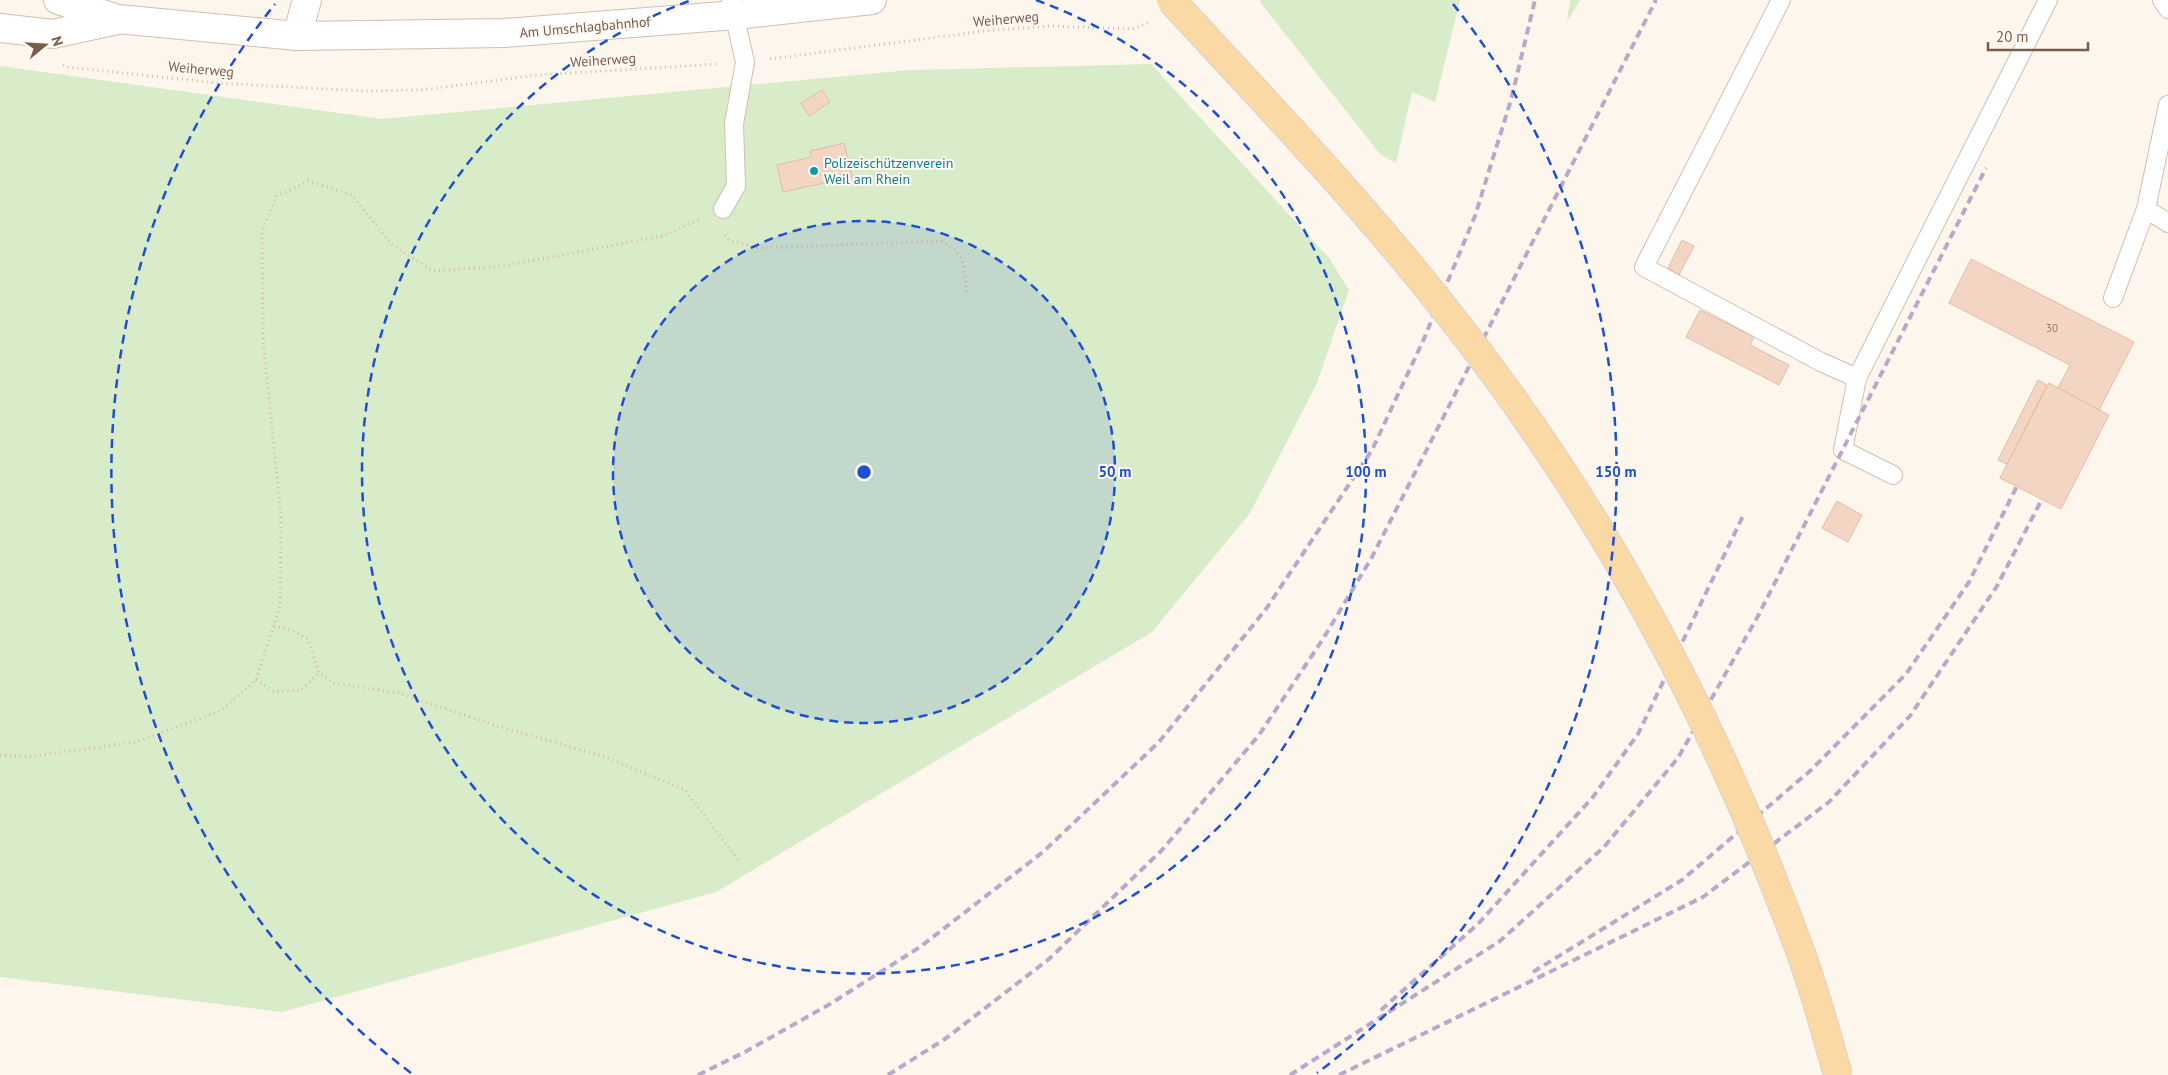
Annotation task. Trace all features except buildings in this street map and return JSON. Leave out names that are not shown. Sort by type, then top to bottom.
[{"type":"main road","points":[[1164,10],[1370,217],[1445,309],[1495,375],[1595,521],[1642,601],[1737,791],[1810,980],[1838,1075]]},
{"type":"street","name":"Am Umschlagbahnhof","points":[[58,0],[118,19],[297,36],[505,33],[736,5],[872,0]]},
{"type":"street","points":[[297,36],[307,0]]},
{"type":"street","name":"Am Umschlagbahnhof","points":[[0,28],[53,34],[118,19]]},
{"type":"lane","points":[[1781,0],[1644,267],[1821,362],[1857,378]]},
{"type":"lane","points":[[1893,475],[1843,450],[1857,378],[2048,0]]},
{"type":"lane","points":[[2162,0],[2168,9]]},
{"type":"lane","points":[[723,209],[736,186],[734,124],[745,62],[736,5]]},
{"type":"lane","points":[[2113,298],[2146,209],[2168,105]]},
{"type":"lane","points":[[2146,209],[2168,223]]},
{"type":"path","name":"Weiherweg","points":[[53,34],[54,61],[67,67],[217,82],[364,91],[421,90],[537,75],[745,62],[993,30],[1052,26],[1132,29],[1164,10]]},
{"type":"path","points":[[0,754],[26,756],[136,742],[220,711],[256,680],[280,606],[281,515],[263,341],[262,231],[277,196],[308,181],[352,195],[391,244],[433,270],[503,266],[662,236],[723,209],[723,233],[729,240],[759,248],[942,241],[953,246],[960,253],[964,265],[967,295]]},
{"type":"path","points":[[274,626],[293,630],[308,640],[319,673],[334,683],[399,693],[497,726],[605,757],[685,790],[738,860]]},
{"type":"path","points":[[256,680],[276,692],[301,690],[319,673]]},
{"type":"green space","points":[[1261,0],[1460,0],[1435,102],[1412,92],[1396,163],[1380,154],[1260,2]]},
{"type":"green space","points":[[1570,0],[1580,0],[1567,22]]},
{"type":"green space","points":[[1151,64],[1329,258],[1349,290],[1317,383],[1250,513],[1152,632],[716,892],[282,1012],[0,977],[0,66],[382,119],[911,70]]},
{"type":"railway","points":[[698,1075],[745,1052],[830,1004],[920,947],[1043,852],[1159,742],[1266,609],[1372,450],[1423,341],[1475,216],[1511,100],[1535,0]]},
{"type":"railway","points":[[888,1075],[945,1039],[1049,959],[1163,849],[1259,735],[1323,639],[1372,557],[1656,0]]},
{"type":"railway","points":[[1290,1075],[1500,941],[1604,847],[1678,758],[1758,616],[1986,168]]},
{"type":"railway","points":[[1533,972],[1682,880],[1810,771],[1906,674],[1969,582],[2017,486]]},
{"type":"railway","points":[[1339,1075],[1703,897],[1829,802],[1910,716],[1997,586],[2042,499]]},
{"type":"railway","points":[[1381,1010],[1478,924],[1593,797],[1638,734],[1744,514]]},
{"type":"place","name":"Polizeischützenverein Weil am Rhein","points":[[814,171]]}]
